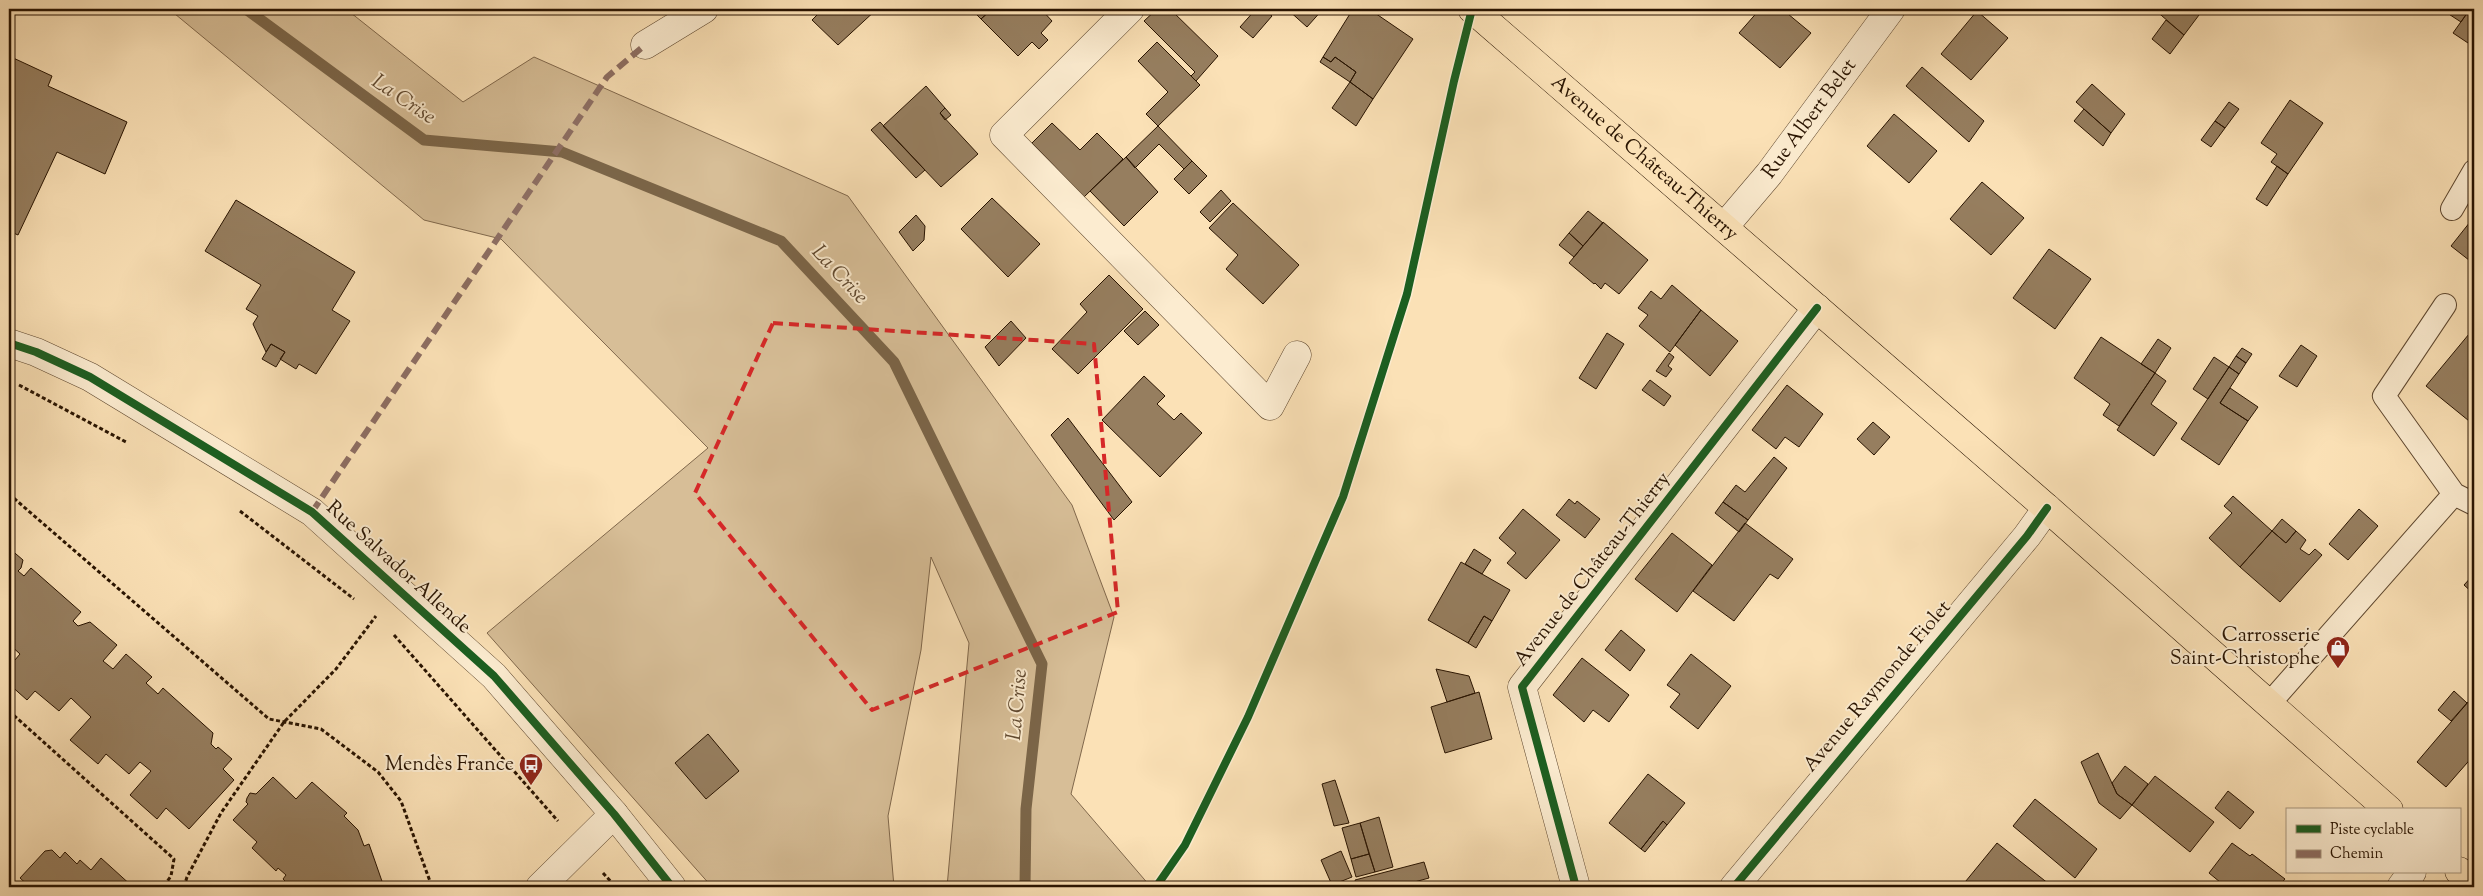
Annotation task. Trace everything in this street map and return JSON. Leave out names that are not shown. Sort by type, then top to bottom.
[{"type":"main road","name":"Avenue de Château-Thierry","points":[[1472,9],[2047,508],[2387,808]]},
{"type":"main road","points":[[2460,872],[2474,884]]},
{"type":"street","points":[[645,45],[704,9]]},
{"type":"street","points":[[1130,9],[1004,136],[1270,406],[1297,355]]},
{"type":"street","name":"Rue Albert Belet","points":[[1724,227],[1769,174],[1891,9]]},
{"type":"street","name":"Avenue de Château-Thierry","points":[[1576,887],[1522,687],[1817,308]]},
{"type":"street","name":"Rue Salvador Allende","points":[[9,343],[36,352],[90,377],[312,512],[494,676],[614,814],[672,887]]},
{"type":"street","name":"Avenue Raymonde Fiolet","points":[[1734,887],[1974,596],[2027,536],[2047,508]]},
{"type":"street","points":[[540,887],[614,814]]},
{"type":"street","points":[[2400,887],[2410,874]]},
{"type":"lane","points":[[2452,209],[2474,171]]},
{"type":"lane","points":[[2445,305],[2384,396],[2454,494],[2474,504]]},
{"type":"lane","points":[[2269,704],[2454,494]]},
{"type":"path","points":[[14,383],[131,445]]},
{"type":"path","points":[[9,494],[269,719],[321,729],[378,772],[401,801],[432,887]]},
{"type":"path","points":[[236,508],[360,604]]},
{"type":"path","points":[[368,610],[383,623]]},
{"type":"path","points":[[184,887],[187,877],[221,813],[284,722],[336,669],[376,616]]},
{"type":"path","points":[[389,630],[616,887]]},
{"type":"path","points":[[9,712],[174,859],[171,876],[162,887]]},
{"type":"highlighted area","points":[[773,323],[1094,344],[1118,612],[872,710],[695,493]]},
{"type":"shaded area","points":[[169,9],[346,9],[463,102],[534,57],[848,196],[1072,505],[1114,617],[1071,794],[1150,886],[947,887],[969,643],[931,557],[921,650],[888,816],[894,887],[712,887],[487,633],[708,448],[501,239],[424,220]]},
{"type":"building","points":[[823,9],[877,9],[838,45],[812,20]]},
{"type":"building","points":[[971,9],[992,9],[981,19]]},
{"type":"building","points":[[992,9],[1041,9],[1052,21],[1041,33],[1048,40],[1039,49],[1032,42],[1018,56],[981,19]]},
{"type":"building","points":[[1157,9],[1170,9],[1218,56],[1196,81],[1191,76],[1195,72],[1144,21]]},
{"type":"building","points":[[1256,9],[1264,9],[1272,16],[1253,38],[1240,27]]},
{"type":"building","points":[[1287,9],[1323,9],[1307,27]]},
{"type":"building","points":[[1353,9],[1373,9],[1372,11],[1413,39],[1373,99],[1350,82],[1356,72],[1335,57],[1331,62],[1323,57]]},
{"type":"building","points":[[1760,9],[1782,9],[1811,33],[1780,68],[1739,33]]},
{"type":"building","points":[[2154,9],[2191,9],[2199,15],[2184,35]]},
{"type":"building","points":[[2441,9],[2470,9],[2461,22]]},
{"type":"building","points":[[2470,9],[2474,9],[2474,47],[2453,33]]},
{"type":"building","points":[[1977,11],[2008,38],[1971,80],[1941,54]]},
{"type":"building","points":[[2166,20],[2184,35],[2170,54],[2152,39]]},
{"type":"building","points":[[1157,42],[1200,85],[1158,126],[1146,114],[1168,92],[1138,61]]},
{"type":"building","points":[[9,56],[52,76],[48,86],[127,122],[105,174],[57,152],[18,235],[9,231]]},
{"type":"building","points":[[1323,57],[1331,62],[1335,57],[1356,72],[1350,82],[1320,62]]},
{"type":"building","points":[[1922,67],[1984,121],[1969,142],[1906,86]]},
{"type":"building","points":[[1350,82],[1373,99],[1356,126],[1332,108]]},
{"type":"building","points":[[2092,84],[2125,114],[2111,133],[2076,102]]},
{"type":"building","points":[[926,86],[945,108],[940,113],[978,154],[941,187],[883,126]]},
{"type":"building","points":[[2290,100],[2323,123],[2288,174],[2271,162],[2277,154],[2261,143]]},
{"type":"building","points":[[2229,102],[2239,109],[2225,128],[2215,121]]},
{"type":"building","points":[[945,108],[951,115],[945,120],[940,113]]},
{"type":"building","points":[[2084,109],[2111,133],[2103,146],[2074,121]]},
{"type":"building","points":[[1894,114],[1937,151],[1909,183],[1867,146]]},
{"type":"building","points":[[2215,121],[2225,128],[2211,147],[2201,140]]},
{"type":"building","points":[[880,122],[925,170],[916,178],[871,130]]},
{"type":"building","points":[[1052,123],[1080,150],[1097,133],[1123,159],[1084,197],[1032,143]]},
{"type":"building","points":[[1158,126],[1192,161],[1184,169],[1159,144],[1135,168],[1126,157]]},
{"type":"building","points":[[1126,157],[1158,192],[1124,226],[1090,191]]},
{"type":"building","points":[[1192,161],[1207,176],[1189,194],[1174,179]]},
{"type":"building","points":[[2277,166],[2288,174],[2267,206],[2256,199]]},
{"type":"building","points":[[1982,182],[2024,218],[1991,255],[1950,219]]},
{"type":"building","points":[[1221,190],[1231,201],[1210,222],[1200,212]]},
{"type":"building","points":[[992,198],[1040,244],[1008,277],[961,229]]},
{"type":"building","points":[[236,200],[355,272],[332,310],[350,321],[316,374],[299,364],[296,369],[280,359],[285,352],[271,344],[266,352],[253,324],[258,316],[246,309],[261,285],[205,251]]},
{"type":"building","points":[[1233,203],[1299,265],[1263,304],[1226,269],[1238,255],[1209,228]]},
{"type":"building","points":[[1588,211],[1603,223],[1583,246],[1569,233]]},
{"type":"building","points":[[916,215],[925,226],[924,240],[913,251],[899,232]]},
{"type":"building","points":[[2474,217],[2474,264],[2451,246]]},
{"type":"building","points":[[1603,222],[1648,260],[1619,294],[1605,283],[1601,289],[1569,263]]},
{"type":"building","points":[[1569,233],[1583,246],[1574,257],[1559,245]]},
{"type":"building","points":[[2049,249],[2091,279],[2055,329],[2013,298]]},
{"type":"building","points":[[1109,275],[1143,309],[1078,374],[1052,349],[1087,312],[1080,304]]},
{"type":"building","points":[[1672,285],[1701,310],[1670,352],[1639,326],[1648,315],[1638,308],[1651,291],[1661,299]]},
{"type":"building","points":[[1701,310],[1738,341],[1710,376],[1675,345]]},
{"type":"building","points":[[1145,311],[1159,325],[1138,345],[1124,331]]},
{"type":"building","points":[[1011,321],[1026,338],[999,366],[985,347]]},
{"type":"building","points":[[2474,328],[2474,425],[2426,386]]},
{"type":"building","points":[[1607,333],[1624,344],[1596,389],[1579,378]]},
{"type":"building","points":[[2101,337],[2155,373],[2119,426],[2103,415],[2110,404],[2074,378]]},
{"type":"building","points":[[2158,339],[2171,348],[2155,373],[2141,364]]},
{"type":"building","points":[[271,344],[285,352],[276,367],[262,359]]},
{"type":"building","points":[[2301,345],[2317,356],[2297,387],[2279,376]]},
{"type":"building","points":[[2242,348],[2252,354],[2246,363],[2236,356]]},
{"type":"building","points":[[1669,353],[1674,357],[1668,366],[1672,369],[1666,377],[1656,371]]},
{"type":"building","points":[[2236,356],[2246,363],[2239,374],[2229,367]]},
{"type":"building","points":[[2214,357],[2229,367],[2208,399],[2193,389]]},
{"type":"building","points":[[2229,367],[2239,374],[2220,403],[2248,421],[2219,465],[2181,439]]},
{"type":"building","points":[[2155,373],[2166,381],[2151,404],[2177,423],[2154,456],[2117,430]]},
{"type":"building","points":[[1144,376],[1165,396],[1157,404],[1174,420],[1181,413],[1202,433],[1160,477],[1102,420]]},
{"type":"building","points":[[1650,380],[1671,396],[1664,406],[1642,390]]},
{"type":"building","points":[[1787,385],[1823,414],[1799,447],[1785,437],[1776,449],[1752,430]]},
{"type":"building","points":[[2230,388],[2258,407],[2248,421],[2220,403]]},
{"type":"building","points":[[1068,418],[1132,502],[1114,520],[1051,435]]},
{"type":"building","points":[[1873,422],[1890,437],[1874,455],[1857,439]]},
{"type":"building","points":[[1774,457],[1787,468],[1748,520],[1723,502],[1736,485],[1745,492]]},
{"type":"building","points":[[2233,496],[2272,531],[2240,567],[2209,538],[2232,513],[2224,506]]},
{"type":"building","points":[[1569,499],[1575,504],[1577,501],[1600,519],[1585,538],[1556,515]]},
{"type":"building","points":[[1723,502],[1748,520],[1739,532],[1715,513]]},
{"type":"building","points":[[1523,509],[1560,540],[1526,579],[1507,563],[1516,553],[1499,538]]},
{"type":"building","points":[[2359,509],[2378,526],[2348,560],[2329,544]]},
{"type":"building","points":[[2282,519],[2296,531],[2286,543],[2272,531]]},
{"type":"building","points":[[1745,523],[1793,559],[1778,579],[1770,574],[1734,621],[1693,591]]},
{"type":"building","points":[[2272,531],[2286,543],[2296,531],[2306,540],[2300,549],[2309,555],[2315,549],[2322,555],[2280,602],[2240,567]]},
{"type":"building","points":[[1672,533],[1712,565],[1677,612],[1635,579]]},
{"type":"building","points":[[9,548],[23,560],[18,571],[24,576],[31,568],[81,612],[73,621],[78,626],[90,622],[117,645],[103,661],[113,669],[126,654],[152,677],[146,683],[158,694],[163,688],[213,733],[211,744],[216,749],[218,747],[232,759],[223,769],[234,780],[189,829],[166,808],[157,819],[130,795],[151,771],[140,762],[129,774],[106,754],[98,764],[70,740],[91,717],[71,698],[59,711],[35,691],[27,700],[9,684],[9,667],[20,654],[9,644]]},
{"type":"building","points":[[1474,549],[1491,560],[1482,574],[1465,564]]},
{"type":"building","points":[[1461,562],[1510,590],[1492,621],[1484,616],[1468,643],[1428,620]]},
{"type":"building","points":[[2474,574],[2474,594],[2464,585]]},
{"type":"building","points":[[1484,616],[1492,621],[1476,648],[1468,643]]},
{"type":"building","points":[[1621,630],[1645,650],[1630,671],[1605,650]]},
{"type":"building","points":[[1691,654],[1731,686],[1698,729],[1670,707],[1680,694],[1667,685]]},
{"type":"building","points":[[1582,658],[1629,695],[1609,722],[1593,710],[1584,722],[1553,695]]},
{"type":"building","points":[[1436,669],[1469,676],[1475,693],[1447,702]]},
{"type":"building","points":[[2454,691],[2467,703],[2451,721],[2438,710]]},
{"type":"building","points":[[1479,692],[1492,739],[1445,753],[1431,707]]},
{"type":"building","points":[[2474,695],[2474,755],[2446,787],[2417,762]]},
{"type":"building","points":[[708,734],[739,771],[706,799],[675,763]]},
{"type":"building","points":[[2098,753],[2117,794],[2132,805],[2120,819],[2099,803],[2081,762]]},
{"type":"building","points":[[2125,766],[2148,784],[2132,805],[2117,794],[2112,783]]},
{"type":"building","points":[[1648,774],[1685,803],[1667,825],[1663,821],[1641,849],[1609,823]]},
{"type":"building","points":[[2155,776],[2214,822],[2190,852],[2132,805]]},
{"type":"building","points":[[273,777],[296,799],[312,782],[347,813],[344,816],[358,830],[364,846],[369,844],[384,887],[288,887],[290,886],[283,879],[286,875],[278,868],[276,871],[252,848],[257,842],[233,820],[248,804],[246,802],[250,793],[256,794]]},
{"type":"building","points":[[1335,780],[1349,823],[1334,826],[1322,784]]},
{"type":"building","points":[[2228,791],[2254,812],[2240,829],[2215,808]]},
{"type":"building","points":[[2035,799],[2097,849],[2075,878],[2013,826]]},
{"type":"building","points":[[1379,817],[1393,867],[1375,872],[1360,823]]},
{"type":"building","points":[[1663,821],[1667,825],[1645,852],[1641,849]]},
{"type":"building","points":[[1360,823],[1369,854],[1351,859],[1342,828]]},
{"type":"building","points":[[1997,843],[2049,884],[2047,887],[1961,887]]},
{"type":"building","points":[[2232,843],[2250,856],[2252,854],[2285,879],[2278,887],[2226,887],[2209,873]]},
{"type":"building","points":[[52,850],[60,858],[65,852],[77,864],[80,860],[91,870],[101,858],[133,887],[39,887],[37,885],[30,887],[20,878],[45,851]]},
{"type":"building","points":[[1341,851],[1352,877],[1332,885],[1321,860]]},
{"type":"building","points":[[1369,854],[1375,872],[1356,877],[1351,859]]},
{"type":"building","points":[[1424,862],[1429,878],[1396,887],[1357,887],[1355,880]]},
{"type":"waterway","name":"La Crise","points":[[246,9],[424,140],[562,152],[781,241],[894,362],[1042,664],[1026,809],[1025,887]]},
{"type":"marked path","points":[[312,512],[607,77],[645,45]]},
{"type":"cycle path","points":[[1156,887],[1185,845],[1248,717],[1343,497],[1407,294],[1454,81],[1472,9]]},
{"type":"cycle path","points":[[1576,887],[1522,687],[1817,308]]},
{"type":"cycle path","points":[[9,343],[36,352],[90,377],[312,512],[494,676],[614,814],[672,887]]},
{"type":"cycle path","points":[[1734,887],[2027,536],[2047,508]]},
{"type":"place","name":"Carrosserie Saint-Christophe","points":[[2338,669]]},
{"type":"place","name":"Mendès France","points":[[531,786]]}]
